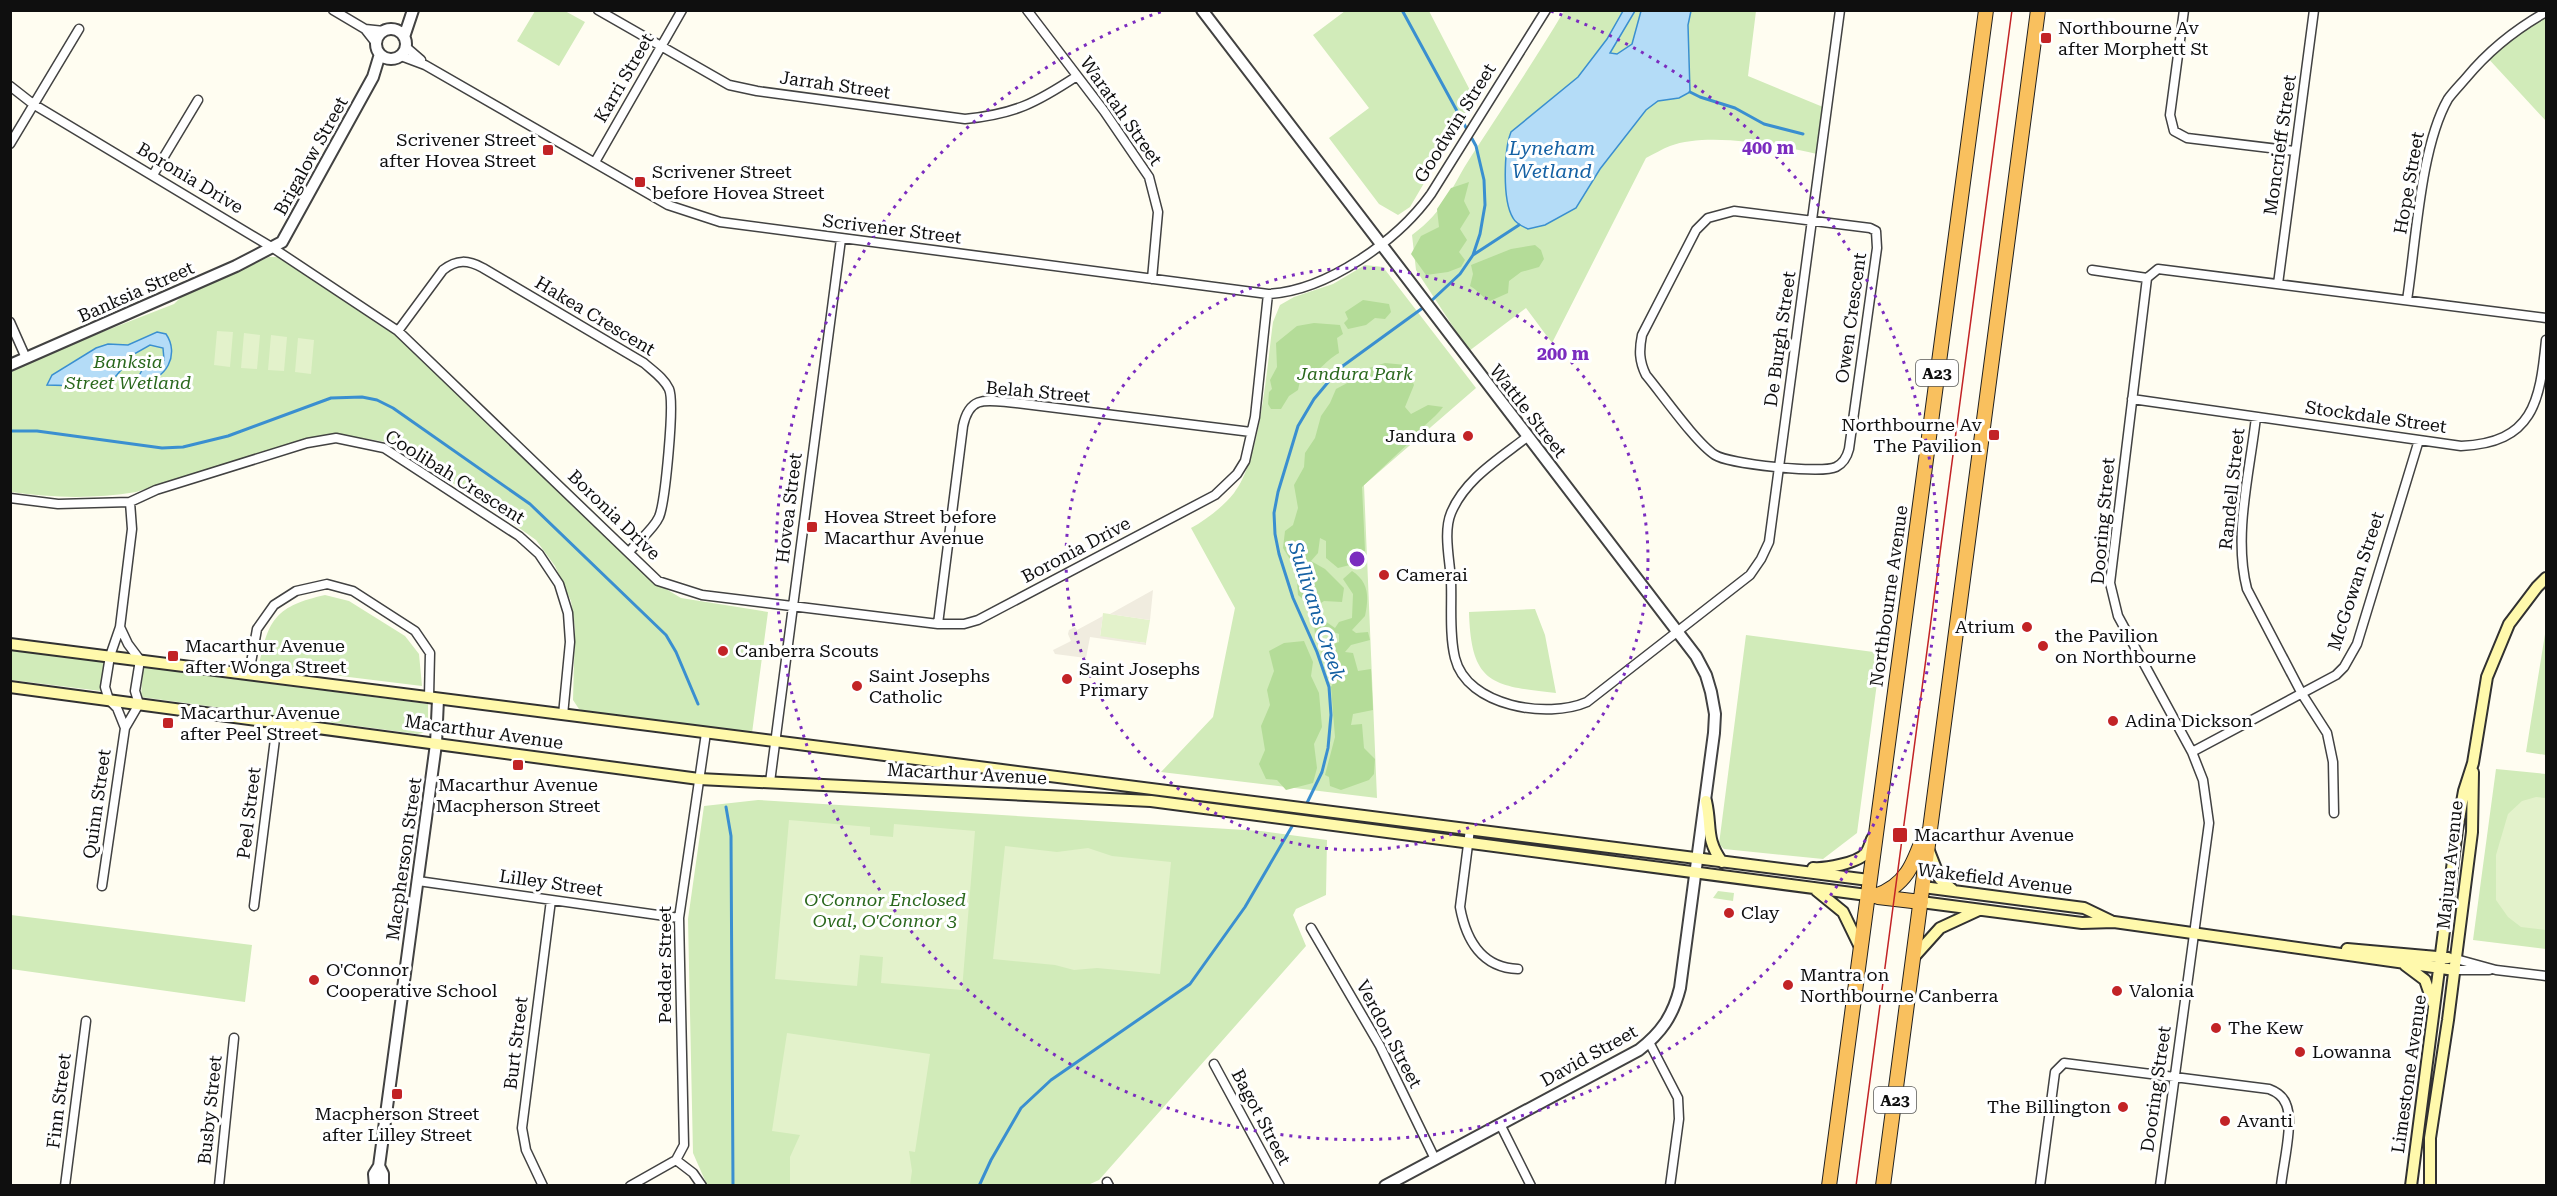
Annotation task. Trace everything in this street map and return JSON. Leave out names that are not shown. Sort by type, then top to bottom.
[{"type":"highway","name":"Northbourne Avenue","points":[[1828,1185],[1860,947],[1871,896],[1869,880],[1876,826],[1986,10]]},
{"type":"highway","name":"A23","points":[[1883,1185],[2038,10]]},
{"type":"highway","points":[[1871,896],[1888,892],[1899,884],[1914,863],[1933,810]]},
{"type":"highway","name":"Wakefield Avenue","points":[[1869,880],[1923,887]]},
{"type":"highway","name":"Macarthur Avenue","points":[[1871,896],[1921,902]]},
{"type":"main road","name":"Majura Avenue","points":[[2455,964],[2472,832],[2473,763],[2487,677],[2509,624],[2537,587],[2547,578]]},
{"type":"main road","name":"Macarthur Avenue","points":[[10,644],[1470,829],[1814,889],[1871,896]]},
{"type":"main road","name":"Macarthur Avenue","points":[[10,687],[699,778],[1151,801],[1469,842],[1697,867],[1722,861],[1869,880]]},
{"type":"main road","name":"Majura Avenue","points":[[2441,962],[2457,830],[2464,791],[2473,763]]},
{"type":"main road","points":[[1151,801],[1152,788]]},
{"type":"main road","points":[[1706,801],[1710,822],[1709,839],[1722,861]]},
{"type":"main road","points":[[1777,868],[1823,869],[1861,858],[1868,849],[1876,826]]},
{"type":"main road","points":[[2457,830],[2472,832]]},
{"type":"main road","points":[[1928,848],[1932,864],[1945,885],[1958,892]]},
{"type":"main road","name":"Wakefield Avenue","points":[[1923,887],[2084,908],[2114,922]]},
{"type":"main road","points":[[1814,889],[1844,912],[1860,947]]},
{"type":"main road","points":[[2448,896],[2464,898]]},
{"type":"main road","name":"Wakefield Avenue","points":[[1921,902],[2082,923],[2114,922],[2398,962],[2441,962]]},
{"type":"main road","points":[[1913,958],[1940,928],[1980,910]]},
{"type":"main road","name":"Wakefield Avenue","points":[[2298,948],[2368,950],[2455,964]]},
{"type":"main road","points":[[2398,962],[2416,971],[2425,980],[2434,1010]]},
{"type":"main road","name":"Limestone Avenue","points":[[2411,1185],[2441,962]]},
{"type":"main road","name":"Limestone Avenue","points":[[2430,1185],[2430,1138],[2455,964]]},
{"type":"street","points":[[333,10],[365,29],[382,52],[404,46]]},
{"type":"street","name":"Jarrah Street","points":[[598,10],[729,85],[757,91],[965,119],[1017,111],[1044,98],[1077,76]]},
{"type":"street","name":"Karri Street","points":[[595,162],[681,10]]},
{"type":"street","name":"Waratah Street","points":[[1027,10],[1138,160],[1151,184],[1158,212],[1152,279]]},
{"type":"street","name":"Wattle Street","points":[[1202,10],[1435,318],[1696,656],[1706,675],[1715,714],[1697,867]]},
{"type":"street","name":"Goodwin Street","points":[[1380,243],[1423,206],[1546,10]]},
{"type":"street","name":"De Burgh Street","points":[[1527,437],[1466,487],[1450,516],[1453,646],[1460,672],[1481,693],[1502,703],[1555,710],[1587,702],[1750,575],[1769,542],[1840,10]]},
{"type":"street","points":[[2184,10],[2170,115],[2174,131],[2187,138],[2295,151]]},
{"type":"street","name":"Moncrieff Street","points":[[2278,284],[2314,10]]},
{"type":"street","name":"Hope Street","points":[[2408,300],[2428,160],[2437,124],[2449,98],[2488,52],[2506,37],[2547,12]]},
{"type":"street","points":[[365,29],[388,30],[411,14]]},
{"type":"street","points":[[404,46],[411,14]]},
{"type":"street","points":[[10,144],[80,29]]},
{"type":"street","points":[[388,30],[404,46]]},
{"type":"street","name":"Brigalow Street","points":[[273,248],[288,234],[373,77],[382,52],[378,36],[388,30]]},
{"type":"street","name":"Scrivener Street","points":[[404,46],[425,65],[668,205],[720,222],[1269,294],[1283,293],[1327,279],[1363,258],[1380,243]]},
{"type":"street","name":"Boronia Drive","points":[[10,86],[33,104],[273,248],[398,331],[658,581],[702,595],[938,624],[964,624],[978,620],[1215,495],[1241,469],[1251,432],[1255,417],[1269,294]]},
{"type":"street","points":[[153,175],[198,100]]},
{"type":"street","name":"Owen Crescent","points":[[1734,211],[1812,220],[1870,228],[1876,231],[1877,248],[1847,457],[1835,467],[1826,470],[1724,460],[1708,450],[1646,375],[1640,359],[1641,342],[1649,319],[1701,224],[1717,214],[1734,211]]},
{"type":"street","name":"Hovea Street","points":[[770,782],[841,239]]},
{"type":"street","name":"Banksia Street","points":[[10,365],[273,248]]},
{"type":"street","name":"Hakea Crescent","points":[[398,331],[443,270],[450,265],[466,261],[483,268],[644,363],[661,378],[669,387],[672,406],[661,508],[652,526],[629,552]]},
{"type":"street","points":[[2092,270],[2147,278],[2158,269],[2547,318]]},
{"type":"street","name":"Dooring Street","points":[[2147,278],[2110,583],[2118,616],[2192,752],[2204,780],[2209,824],[2160,1185]]},
{"type":"street","points":[[10,322],[26,358]]},
{"type":"street","name":"Stockdale Street","points":[[2132,399],[2461,446],[2483,445],[2498,440],[2513,431],[2527,419],[2535,406],[2542,380],[2547,340]]},
{"type":"street","name":"Belah Street","points":[[938,624],[963,426],[967,411],[973,404],[989,400],[1251,432]]},
{"type":"street","name":"Randell Street","points":[[2256,417],[2241,542],[2241,561],[2247,589],[2302,694],[2327,733],[2331,747],[2334,813]]},
{"type":"street","name":"Coolibah Crescent","points":[[10,498],[58,504],[130,502],[156,490],[307,443],[336,438],[384,448],[519,536],[539,554],[559,584],[568,614],[570,642],[563,714]]},
{"type":"street","name":"McGowan Street","points":[[2192,752],[2336,675],[2351,656],[2419,440]]},
{"type":"street","points":[[110,700],[105,687],[110,656],[120,627],[132,529],[130,502]]},
{"type":"street","points":[[249,674],[257,629],[273,605],[296,591],[327,584],[353,591],[415,631],[430,653],[434,698]]},
{"type":"street","points":[[120,627],[128,644],[140,660],[135,691],[139,704]]},
{"type":"street","name":"Macpherson Street","points":[[375,1185],[374,1174],[379,1166],[436,744],[434,698]]},
{"type":"street","name":"Quinn Street","points":[[110,700],[117,708],[125,728]]},
{"type":"street","name":"Quinn Street","points":[[102,886],[125,728],[139,704]]},
{"type":"street","name":"Peel Street","points":[[254,906],[278,723]]},
{"type":"street","name":"Pedder Street","points":[[676,1160],[684,1145],[679,918],[706,733]]},
{"type":"street","points":[[1470,829],[1460,907],[1462,918],[1483,958],[1502,969],[1518,969]]},
{"type":"street","name":"David Street","points":[[1385,1185],[1639,1050],[1649,1042],[1664,1026],[1674,1009],[1680,988],[1697,867]]},
{"type":"street","name":"Lilley Street","points":[[418,881],[679,918]]},
{"type":"street","name":"Burt Street","points":[[543,1185],[525,1150],[522,1128],[551,900]]},
{"type":"street","name":"Verdon Street","points":[[1311,928],[1380,1046],[1435,1159]]},
{"type":"street","name":"Wakefield Avenue","points":[[2455,964],[2472,972],[2496,970],[2547,976]]},
{"type":"street","name":"Finn Street","points":[[65,1185],[86,1021]]},
{"type":"street","name":"Busby Street","points":[[219,1185],[234,1038]]},
{"type":"street","points":[[1649,1042],[1678,1098],[1679,1119],[1670,1185]]},
{"type":"street","points":[[2040,1185],[2055,1072],[2061,1064],[2068,1063],[2269,1089],[2279,1094],[2286,1104],[2289,1116],[2281,1185]]},
{"type":"street","name":"Bagot Street","points":[[1214,1064],[1280,1185]]},
{"type":"street","points":[[1500,1124],[1531,1185]]},
{"type":"street","points":[[630,1185],[676,1160],[693,1173],[702,1185]]},
{"type":"street","name":"Macpherson Street","points":[[379,1166],[383,1174],[383,1185]]},
{"type":"green space","points":[[535,11],[565,11],[585,22],[559,66],[517,41]]},
{"type":"green space","points":[[1345,11],[1429,11],[1474,98],[1410,207],[1398,215],[1379,204],[1329,138],[1369,108],[1313,35]]},
{"type":"green space","points":[[1564,11],[1756,11],[1748,76],[1823,107],[1817,154],[1743,141],[1704,140],[1670,146],[1646,158],[1552,343],[1526,308],[1469,351],[1416,270],[1412,235],[1433,216],[1447,198]]},
{"type":"green space","points":[[2546,12],[2546,121],[2485,55]]},
{"type":"green space","points":[[1469,182],[1464,201],[1470,213],[1460,229],[1467,240],[1459,252],[1465,260],[1461,267],[1448,272],[1426,275],[1411,254],[1421,236],[1439,227],[1437,209],[1451,188]]},
{"type":"green space","points":[[1535,245],[1541,250],[1544,259],[1539,267],[1521,272],[1509,281],[1508,293],[1490,301],[1470,286],[1473,274],[1471,265],[1511,249]]},
{"type":"green space","name":"Banksia Street Wetland","points":[[269,257],[278,257],[288,261],[391,329],[656,583],[681,598],[768,612],[752,733],[587,712],[579,709],[573,700],[575,628],[571,601],[555,566],[536,540],[477,498],[386,442],[343,435],[313,437],[136,492],[73,497],[11,492],[10,368],[174,304],[185,293]]},
{"type":"green space","name":"Jandura Park","points":[[1365,265],[1383,267],[1476,388],[1364,485],[1377,798],[1161,772],[1213,717],[1235,608],[1191,528],[1209,517],[1234,493],[1251,458],[1257,436],[1273,322],[1280,305],[1294,297],[1333,284]]},
{"type":"green space","points":[[1363,300],[1389,304],[1391,312],[1385,319],[1375,318],[1366,325],[1348,329],[1344,323],[1348,319],[1345,312]]},
{"type":"green space","points":[[1314,323],[1340,325],[1343,334],[1337,338],[1339,353],[1312,375],[1300,381],[1298,390],[1289,396],[1281,409],[1271,409],[1268,404],[1269,392],[1272,389],[1270,380],[1277,367],[1276,343],[1297,326]]},
{"type":"green space","points":[[217,331],[233,332],[230,367],[214,365]]},
{"type":"green space","points":[[244,333],[260,335],[257,369],[241,368]]},
{"type":"green space","points":[[271,335],[287,337],[284,371],[268,370]]},
{"type":"green space","points":[[298,338],[314,340],[311,374],[295,372]]},
{"type":"green space","points":[[1385,363],[1406,365],[1414,385],[1405,407],[1411,414],[1428,405],[1443,407],[1362,487],[1365,551],[1354,564],[1338,568],[1326,558],[1326,541],[1320,538],[1318,553],[1311,561],[1325,569],[1344,588],[1342,602],[1324,601],[1313,608],[1298,595],[1296,569],[1283,548],[1285,531],[1293,525],[1298,508],[1294,485],[1304,467],[1305,453],[1315,438],[1321,416],[1336,389],[1351,381],[1359,371]]},
{"type":"green space","points":[[1352,571],[1365,585],[1367,602],[1365,616],[1352,630],[1356,633],[1368,632],[1370,640],[1351,645],[1345,652],[1353,653],[1358,671],[1371,669],[1373,710],[1353,714],[1351,725],[1362,724],[1364,748],[1375,759],[1374,774],[1369,780],[1341,790],[1330,786],[1329,777],[1325,775],[1335,737],[1331,687],[1338,675],[1335,669],[1323,668],[1328,661],[1322,657],[1321,648],[1339,642],[1339,634],[1333,632],[1315,634],[1314,624],[1325,621],[1335,628],[1339,622],[1352,618],[1353,594],[1343,579]]},
{"type":"green space","points":[[325,595],[349,601],[405,636],[419,654],[422,686],[259,666],[266,636],[277,617],[296,604]]},
{"type":"green space","points":[[1535,609],[1545,635],[1556,693],[1516,688],[1501,683],[1489,677],[1474,654],[1469,612]]},
{"type":"green space","points":[[1103,613],[1150,620],[1146,643],[1100,637]]},
{"type":"green space","points":[[2546,628],[2546,755],[2526,752]]},
{"type":"green space","points":[[1746,635],[1881,653],[1857,833],[1823,859],[1724,849],[1719,844]]},
{"type":"green space","points":[[1304,641],[1313,662],[1311,676],[1319,693],[1322,727],[1314,744],[1317,768],[1313,783],[1286,790],[1277,780],[1266,779],[1259,764],[1265,750],[1261,726],[1270,705],[1267,690],[1274,671],[1269,651],[1284,643]]},
{"type":"green space","points":[[11,648],[103,661],[105,663],[101,691],[11,680]]},
{"type":"green space","points":[[143,667],[428,704],[428,732],[417,734],[141,697]]},
{"type":"green space","points":[[2496,769],[2546,774],[2546,949],[2473,940]]},
{"type":"green space","points":[[2536,797],[2546,798],[2546,930],[2521,927],[2508,917],[2496,900],[2496,855],[2508,814],[2522,801]]},
{"type":"green space","points":[[758,800],[1261,831],[1327,840],[1326,895],[1296,909],[1293,915],[1306,946],[1099,1180],[1088,1185],[707,1185],[693,1153],[688,919],[704,806]]},
{"type":"green space","name":"O'Connor Enclosed Oval, O'Connor 3","points":[[789,820],[870,827],[870,835],[893,837],[894,824],[975,831],[962,990],[881,983],[883,957],[860,955],[857,986],[775,979]]},
{"type":"green space","points":[[1005,846],[1057,852],[1088,848],[1112,856],[1171,862],[1160,974],[1097,968],[1074,970],[1055,965],[993,959]]},
{"type":"green space","points":[[1718,891],[1734,893],[1733,901],[1713,898]]},
{"type":"green space","points":[[11,915],[252,945],[245,1002],[11,969]]},
{"type":"green space","points":[[787,1033],[930,1054],[915,1152],[909,1151],[912,1171],[910,1185],[790,1185],[790,1157],[800,1135],[772,1131]]},
{"type":"shaded area","points":[[1153,590],[1150,620],[1109,614],[1110,614]]},
{"type":"shaded area","points":[[1103,616],[1100,636],[1146,643],[1146,645],[1090,637],[1086,658],[1055,654],[1053,650],[1071,641],[1069,630],[1075,627],[1077,630]]},
{"type":"water","name":"Lyneham Wetland","points":[[1623,11],[1635,11],[1610,53],[1617,54],[1632,44],[1641,11],[1691,11],[1688,25],[1690,92],[1679,98],[1658,101],[1646,110],[1600,169],[1576,208],[1545,225],[1528,229],[1519,225],[1509,210],[1507,200],[1506,162],[1511,132],[1578,77],[1607,39]]},
{"type":"water","points":[[157,332],[166,334],[172,350],[171,358],[164,371],[150,380],[142,381],[139,376],[142,370],[164,360],[163,348],[150,345],[134,354],[116,376],[82,386],[47,385],[52,375],[96,348],[108,344],[128,345]]},
{"type":"waterway","name":"Sullivans Creek","points":[[1402,10],[1476,146],[1484,180],[1485,205],[1480,234],[1473,255],[1460,274],[1429,303]]},
{"type":"waterway","points":[[1690,92],[1735,108],[1764,124],[1803,134]]},
{"type":"waterway","points":[[1473,255],[1519,225]]},
{"type":"waterway","name":"Sullivans Creek","points":[[1306,805],[1322,772],[1328,748],[1331,715],[1329,687],[1317,652],[1293,598],[1279,554],[1274,513],[1278,492],[1298,426],[1314,399],[1340,368],[1424,307]]},
{"type":"waterway","points":[[10,431],[37,431],[162,448],[183,447],[228,436],[331,398],[362,397],[377,400],[393,408],[530,504],[666,635],[676,652],[698,704]]},
{"type":"waterway","points":[[726,807],[731,836],[733,1186]]},
{"type":"waterway","name":"Sullivans Creek","points":[[979,1186],[1021,1108],[1051,1080],[1190,984],[1245,907],[1294,823]]},
{"type":"tram line","points":[[1856,1186],[2012,10]]},
{"type":"place","name":"Northbourne Av after Morphett St","points":[[2046,38]]},
{"type":"place","name":"Scrivener Street after Hovea Street","points":[[548,150]]},
{"type":"place","name":"Scrivener Street before Hovea Street","points":[[640,182]]},
{"type":"place","name":"Northbourne Av The Pavilion","points":[[1994,435]]},
{"type":"place","name":"Jandura","points":[[1468,436]]},
{"type":"place","name":"Hovea Street before Macarthur Avenue","points":[[812,527]]},
{"type":"place","name":"Camerai","points":[[1384,575]]},
{"type":"place","name":"Atrium","points":[[2027,627]]},
{"type":"place","name":"the Pavilion on Northbourne","points":[[2043,646]]},
{"type":"place","name":"Canberra Scouts","points":[[723,651]]},
{"type":"place","name":"Macarthur Avenue after Wonga Street","points":[[173,656]]},
{"type":"place","name":"Saint Josephs Primary","points":[[1067,679]]},
{"type":"place","name":"Saint Josephs Catholic","points":[[857,686]]},
{"type":"place","name":"Adina Dickson","points":[[2113,721]]},
{"type":"place","name":"Macarthur Avenue after Peel Street","points":[[168,723]]},
{"type":"place","name":"Macarthur Avenue Macpherson Street","points":[[518,765]]},
{"type":"place","name":"Macarthur Avenue","points":[[1900,835]]},
{"type":"place","name":"Clay","points":[[1729,913]]},
{"type":"place","name":"O'Connor Cooperative School","points":[[314,980]]},
{"type":"place","name":"Mantra on Northbourne Canberra","points":[[1788,985]]},
{"type":"place","name":"Valonia","points":[[2117,991]]},
{"type":"place","name":"The Kew","points":[[2216,1028]]},
{"type":"place","name":"Lowanna","points":[[2300,1052]]},
{"type":"place","name":"Macpherson Street after Lilley Street","points":[[397,1094]]},
{"type":"place","name":"The Billington","points":[[2123,1107]]},
{"type":"place","name":"Avanti","points":[[2225,1121]]}]
